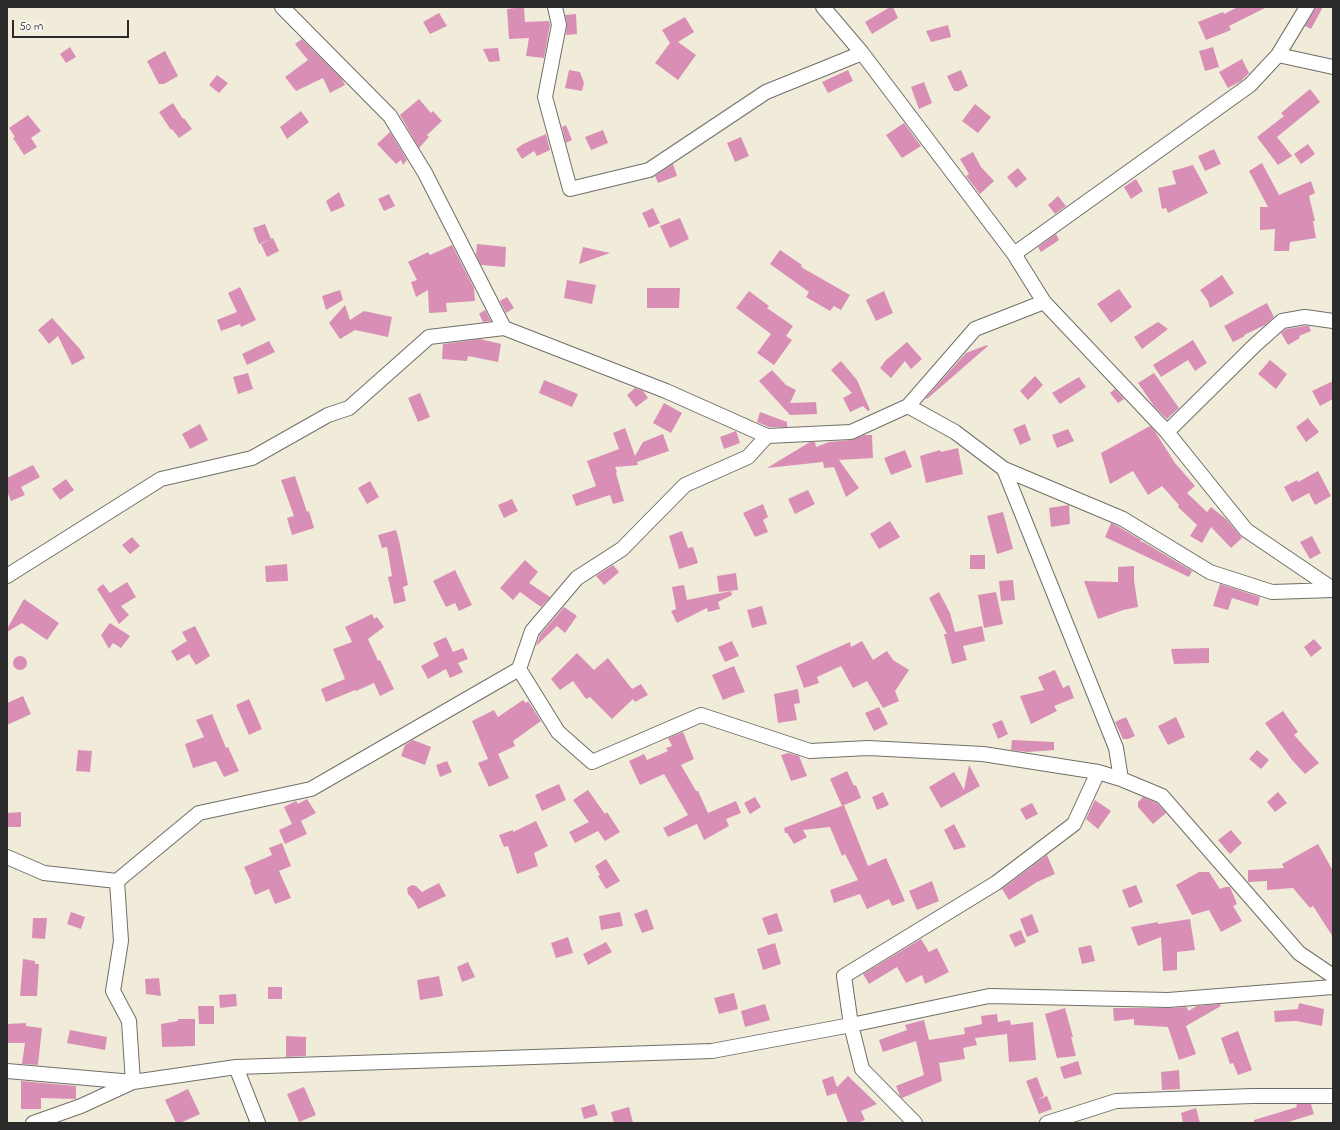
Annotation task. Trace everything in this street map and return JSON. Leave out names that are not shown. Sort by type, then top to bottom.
[{"type":"street","points":[[282,7],[390,116],[425,173],[504,328]]},
{"type":"street","points":[[555,7],[559,25],[545,97],[570,189],[649,170],[766,92],[862,53]]},
{"type":"street","points":[[823,7],[862,53],[1014,254],[1044,302],[1167,432],[1246,530],[1333,590]]},
{"type":"street","points":[[1014,254],[1250,85],[1278,55],[1307,7]]},
{"type":"street","points":[[1278,55],[1333,68]]},
{"type":"street","points":[[7,576],[161,479],[252,458],[328,414],[349,408],[429,337],[504,328],[666,391],[767,436],[850,432],[908,406],[974,329],[1044,302]]},
{"type":"street","points":[[1167,432],[1255,344],[1282,321],[1305,317],[1333,321]]},
{"type":"street","points":[[908,406],[955,432],[1004,469],[1123,519],[1210,572],[1272,592],[1333,590]]},
{"type":"street","points":[[7,856],[44,873],[117,880],[199,813],[311,789],[519,669],[532,631],[577,578],[622,549],[685,485],[748,457],[767,436]]},
{"type":"street","points":[[1004,469],[1116,748],[1121,779]]},
{"type":"street","points":[[519,669],[558,732],[592,762],[701,715],[810,751],[868,748],[983,754],[1098,772],[1121,779],[1162,796],[1298,953],[1333,976]]},
{"type":"street","points":[[915,1123],[862,1068],[851,1025],[844,976],[996,883],[1074,824],[1098,772]]},
{"type":"street","points":[[117,880],[121,941],[113,991],[129,1021],[133,1082]]},
{"type":"street","points":[[7,1071],[133,1082],[236,1067],[712,1051],[851,1025],[989,996],[1168,1000],[1333,987]]},
{"type":"street","points":[[236,1067],[258,1123]]},
{"type":"street","points":[[33,1123],[81,1106],[133,1082]]},
{"type":"street","points":[[1047,1123],[1116,1101],[1252,1096],[1333,1096]]},
{"type":"building","points":[[524,7],[525,22],[549,21],[550,25],[544,58],[526,56],[529,38],[509,39],[507,9]]},
{"type":"building","points":[[890,7],[893,7],[898,18],[872,34],[865,22]]},
{"type":"building","points":[[1238,7],[1267,7],[1229,26],[1231,30],[1206,40],[1198,22],[1223,12],[1224,14]]},
{"type":"building","points":[[1315,7],[1323,7],[1311,29],[1305,26]]},
{"type":"building","points":[[439,13],[447,26],[430,34],[423,22]]},
{"type":"building","points":[[576,14],[577,34],[566,35],[567,23],[565,15]]},
{"type":"building","points":[[685,17],[694,32],[678,42],[696,55],[678,80],[655,63],[670,43],[662,30]]},
{"type":"building","points":[[948,25],[951,37],[931,42],[926,31]]},
{"type":"building","points":[[302,39],[342,79],[345,85],[330,93],[323,78],[296,91],[285,77],[308,60],[295,44]]},
{"type":"building","points":[[70,47],[76,57],[66,63],[60,54]]},
{"type":"building","points":[[1213,47],[1219,67],[1205,71],[1199,51]]},
{"type":"building","points":[[498,48],[500,61],[489,62],[483,49]]},
{"type":"building","points":[[165,51],[178,76],[164,84],[159,84],[147,61]]},
{"type":"building","points":[[1242,59],[1249,73],[1241,81],[1228,88],[1219,72]]},
{"type":"building","points":[[569,70],[580,72],[584,83],[582,91],[565,88]]},
{"type":"building","points":[[848,70],[853,81],[828,93],[822,82]]},
{"type":"building","points":[[961,70],[968,86],[959,91],[954,91],[947,76]]},
{"type":"building","points":[[217,75],[228,83],[219,93],[209,85]]},
{"type":"building","points":[[924,82],[932,103],[919,109],[911,87]]},
{"type":"building","points":[[1310,89],[1320,102],[1277,137],[1292,156],[1278,165],[1257,137],[1284,116],[1281,113]]},
{"type":"building","points":[[419,99],[431,113],[433,111],[442,121],[427,135],[429,137],[419,148],[400,115]]},
{"type":"building","points":[[173,103],[183,119],[184,118],[192,129],[179,138],[172,129],[171,130],[159,112]]},
{"type":"building","points":[[975,104],[991,117],[978,133],[962,121]]},
{"type":"building","points":[[301,111],[309,122],[287,139],[280,127]]},
{"type":"building","points":[[28,115],[41,131],[31,138],[37,147],[24,155],[13,138],[15,137],[9,128]]},
{"type":"building","points":[[904,123],[921,146],[902,158],[886,135]]},
{"type":"building","points":[[566,125],[572,140],[566,143],[562,127]]},
{"type":"building","points":[[603,130],[608,143],[591,150],[585,137]]},
{"type":"building","points":[[390,132],[407,160],[403,165],[401,160],[396,164],[377,144]]},
{"type":"building","points":[[546,134],[550,150],[537,156],[534,151],[522,159],[516,149],[523,144]]},
{"type":"building","points":[[741,137],[749,156],[735,162],[727,143]]},
{"type":"building","points":[[1308,144],[1315,154],[1301,164],[1294,154]]},
{"type":"building","points":[[1214,149],[1221,164],[1205,171],[1198,156]]},
{"type":"building","points":[[973,152],[981,167],[994,181],[980,194],[966,176],[969,174],[960,159]]},
{"type":"building","points":[[1262,163],[1279,195],[1311,181],[1315,193],[1309,196],[1315,221],[1313,221],[1316,238],[1290,242],[1289,251],[1274,251],[1275,229],[1260,230],[1260,207],[1268,207],[1249,171]]},
{"type":"building","points":[[673,164],[677,176],[658,183],[655,176]]},
{"type":"building","points":[[1193,165],[1208,193],[1168,213],[1166,208],[1162,209],[1158,188],[1176,184],[1172,171]]},
{"type":"building","points":[[1018,168],[1027,179],[1016,188],[1007,177]]},
{"type":"building","points":[[1136,179],[1143,191],[1131,199],[1124,187]]},
{"type":"building","points":[[339,192],[345,206],[331,212],[326,201]]},
{"type":"building","points":[[389,194],[395,206],[384,211],[378,199]]},
{"type":"building","points":[[1058,196],[1066,206],[1055,214],[1048,205]]},
{"type":"building","points":[[653,208],[660,223],[649,228],[642,213]]},
{"type":"building","points":[[680,218],[689,239],[670,248],[660,226]]},
{"type":"building","points":[[265,224],[271,239],[259,244],[253,228]]},
{"type":"building","points":[[1056,234],[1059,240],[1041,252],[1038,247]]},
{"type":"building","points":[[273,238],[279,251],[267,257],[261,244]]},
{"type":"building","points":[[477,244],[506,247],[505,267],[481,265],[476,255]]},
{"type":"building","points":[[452,245],[474,288],[475,301],[446,303],[447,312],[429,313],[428,290],[416,297],[411,282],[417,280],[408,262],[428,252],[430,255]]},
{"type":"building","points":[[583,247],[610,253],[579,264]]},
{"type":"building","points":[[780,250],[802,265],[801,267],[850,295],[841,310],[834,306],[830,311],[806,297],[809,292],[770,264]]},
{"type":"building","points":[[1222,275],[1234,293],[1210,308],[1208,301],[1200,290]]},
{"type":"building","points":[[567,280],[596,285],[592,304],[564,298]]},
{"type":"building","points":[[240,287],[256,320],[241,327],[240,324],[221,331],[217,320],[237,312],[228,293]]},
{"type":"building","points":[[647,288],[680,288],[679,308],[647,308]]},
{"type":"building","points":[[1119,289],[1132,307],[1111,323],[1097,304]]},
{"type":"building","points":[[340,290],[343,300],[326,310],[322,296]]},
{"type":"building","points":[[749,291],[769,306],[767,308],[793,326],[786,336],[792,340],[774,365],[757,353],[771,334],[736,308]]},
{"type":"building","points":[[884,291],[893,313],[876,321],[866,300]]},
{"type":"building","points":[[507,297],[514,308],[506,313],[500,301]]},
{"type":"building","points":[[1267,303],[1274,317],[1265,325],[1233,342],[1224,326]]},
{"type":"building","points":[[345,305],[350,320],[364,311],[392,317],[388,337],[355,330],[340,339],[329,323]]},
{"type":"building","points":[[485,310],[491,321],[483,322],[479,314]]},
{"type":"building","points":[[52,318],[80,349],[85,358],[72,365],[58,336],[49,344],[38,330]]},
{"type":"building","points":[[1158,322],[1168,329],[1142,349],[1134,337]]},
{"type":"building","points":[[1309,326],[1311,331],[1299,336],[1300,338],[1288,345],[1281,333],[1286,329]]},
{"type":"building","points":[[480,339],[501,344],[498,362],[468,356],[467,361],[442,359],[443,344]]},
{"type":"building","points":[[1193,340],[1207,363],[1195,371],[1188,360],[1161,377],[1153,365]]},
{"type":"building","points":[[269,341],[275,352],[247,365],[242,354]]},
{"type":"building","points":[[907,342],[922,359],[911,369],[905,361],[891,378],[880,368],[886,360]]},
{"type":"building","points":[[987,345],[988,346],[927,399],[926,398],[966,353]]},
{"type":"building","points":[[1270,360],[1287,374],[1276,389],[1258,374]]},
{"type":"building","points":[[841,361],[857,380],[870,410],[868,411],[863,406],[850,412],[843,398],[852,393],[831,370]]},
{"type":"building","points":[[772,370],[786,385],[796,390],[790,403],[816,402],[817,414],[790,415],[759,381]]},
{"type":"building","points":[[248,373],[253,389],[238,394],[233,377]]},
{"type":"building","points":[[1154,373],[1179,408],[1167,419],[1154,406],[1138,383]]},
{"type":"building","points":[[1035,376],[1043,385],[1028,400],[1020,391]]},
{"type":"building","points":[[1079,377],[1086,387],[1060,404],[1052,393]]},
{"type":"building","points":[[544,380],[578,394],[572,407],[539,393]]},
{"type":"building","points":[[1333,381],[1333,399],[1320,406],[1312,391]]},
{"type":"building","points":[[635,388],[643,391],[648,398],[636,407],[627,395]]},
{"type":"building","points":[[1115,389],[1124,399],[1118,403],[1110,393]]},
{"type":"building","points":[[420,393],[430,417],[418,422],[408,398]]},
{"type":"building","points":[[664,403],[682,413],[671,433],[653,423]]},
{"type":"building","points":[[760,412],[787,422],[787,427],[769,427],[757,422]]},
{"type":"building","points":[[1308,418],[1319,432],[1306,442],[1296,427]]},
{"type":"building","points":[[200,424],[208,440],[190,449],[182,434]]},
{"type":"building","points":[[1025,424],[1031,440],[1020,445],[1013,429]]},
{"type":"building","points":[[1150,426],[1175,463],[1195,486],[1187,493],[1207,512],[1211,507],[1226,519],[1242,538],[1231,548],[1211,527],[1202,543],[1190,536],[1197,525],[1178,507],[1179,505],[1162,486],[1148,495],[1133,471],[1110,484],[1101,453]]},
{"type":"building","points":[[625,428],[635,456],[643,442],[663,434],[669,451],[637,462],[638,465],[615,467],[624,501],[613,504],[610,495],[576,506],[572,495],[596,486],[587,461],[619,449],[613,433]]},
{"type":"building","points":[[1068,429],[1074,441],[1057,448],[1052,435]]},
{"type":"building","points":[[736,431],[740,443],[724,449],[720,437]]},
{"type":"building","points":[[864,435],[872,435],[873,458],[839,460],[859,488],[846,497],[834,467],[824,468],[823,462],[767,468],[810,442],[815,442],[816,447],[829,442],[852,440]]},
{"type":"building","points":[[958,448],[963,474],[926,483],[920,456],[940,450],[941,452]]},
{"type":"building","points":[[905,450],[912,467],[891,475],[884,458]]},
{"type":"building","points":[[33,465],[40,477],[21,487],[25,495],[11,501],[7,491],[7,478]]},
{"type":"building","points":[[1318,471],[1331,496],[1315,505],[1309,493],[1292,502],[1284,487],[1297,480],[1298,482]]},
{"type":"building","points":[[295,476],[314,528],[292,535],[287,518],[294,516],[281,480]]},
{"type":"building","points":[[66,479],[74,490],[60,500],[52,489]]},
{"type":"building","points":[[370,481],[379,497],[367,504],[358,488]]},
{"type":"building","points":[[808,490],[815,504],[795,514],[788,499]]},
{"type":"building","points":[[512,499],[518,511],[504,518],[498,505]]},
{"type":"building","points":[[763,504],[768,517],[763,520],[768,532],[755,537],[743,513]]},
{"type":"building","points":[[1069,505],[1070,524],[1051,527],[1049,508]]},
{"type":"building","points":[[1003,512],[1013,549],[997,554],[987,516]]},
{"type":"building","points":[[890,521],[900,537],[879,549],[870,534]]},
{"type":"building","points":[[1111,523],[1192,571],[1189,577],[1105,537]]},
{"type":"building","points":[[396,530],[408,585],[403,587],[406,601],[394,604],[388,577],[392,576],[387,547],[382,548],[378,535]]},
{"type":"building","points":[[682,531],[688,548],[693,547],[698,563],[679,569],[669,536]]},
{"type":"building","points":[[1312,536],[1321,553],[1310,559],[1300,542]]},
{"type":"building","points":[[132,537],[140,546],[130,554],[122,545]]},
{"type":"building","points":[[970,555],[985,555],[985,569],[970,569]]},
{"type":"building","points":[[525,560],[538,572],[529,583],[550,597],[541,607],[520,592],[513,600],[500,588]]},
{"type":"building","points":[[287,564],[288,581],[266,582],[265,566]]},
{"type":"building","points":[[613,565],[619,572],[604,585],[596,576]]},
{"type":"building","points":[[1134,566],[1134,580],[1138,607],[1123,610],[1098,619],[1084,581],[1118,582],[1118,567]]},
{"type":"building","points":[[455,570],[472,605],[459,611],[455,603],[446,607],[433,581]]},
{"type":"building","points":[[736,573],[738,590],[719,592],[717,576]]},
{"type":"building","points":[[1013,580],[1015,600],[1001,601],[999,581]]},
{"type":"building","points":[[127,582],[136,597],[121,606],[129,615],[119,624],[97,589],[103,584],[110,593]]},
{"type":"building","points":[[1220,584],[1260,597],[1258,606],[1232,598],[1228,610],[1213,606]]},
{"type":"building","points":[[684,585],[687,600],[731,591],[732,595],[718,602],[720,609],[708,612],[707,608],[677,623],[671,611],[676,609],[672,587]]},
{"type":"building","points":[[939,592],[950,613],[955,632],[982,626],[985,641],[963,646],[967,660],[952,664],[944,634],[947,634],[929,598]]},
{"type":"building","points":[[996,592],[1003,624],[984,628],[978,595]]},
{"type":"building","points":[[24,599],[59,623],[47,640],[22,623],[7,632],[7,629]]},
{"type":"building","points":[[762,606],[767,624],[752,628],[747,610]]},
{"type":"building","points":[[564,607],[577,616],[565,633],[557,626],[536,646],[540,635]]},
{"type":"building","points":[[372,614],[374,619],[377,617],[384,627],[368,639],[378,661],[380,660],[394,689],[380,696],[374,683],[326,702],[321,689],[345,679],[333,649],[352,642],[345,627]]},
{"type":"building","points":[[110,623],[130,636],[121,648],[113,643],[109,649],[101,635]]},
{"type":"building","points":[[195,626],[210,656],[196,665],[189,654],[177,661],[171,651],[187,641],[182,632]]},
{"type":"building","points":[[446,637],[453,652],[463,648],[468,659],[458,663],[463,672],[450,678],[446,669],[428,679],[421,666],[439,656],[433,643]]},
{"type":"building","points":[[1314,639],[1322,648],[1311,657],[1304,647]]},
{"type":"building","points":[[732,641],[739,656],[725,662],[718,647]]},
{"type":"building","points":[[862,641],[873,660],[887,651],[893,660],[909,670],[895,691],[899,701],[883,708],[867,681],[853,688],[841,666],[817,677],[819,683],[804,688],[796,666],[850,642],[851,647]]},
{"type":"building","points":[[1209,648],[1209,663],[1174,664],[1171,649]]},
{"type":"building","points":[[577,653],[594,670],[608,658],[632,689],[641,684],[648,695],[635,702],[633,699],[612,719],[590,697],[586,699],[573,681],[560,690],[551,679]]},
{"type":"building","points":[[17,656],[23,656],[27,660],[27,666],[23,670],[17,670],[13,666],[13,660]]},
{"type":"building","points":[[734,666],[745,692],[723,700],[712,675]]},
{"type":"building","points":[[1055,670],[1063,688],[1069,685],[1074,698],[1054,706],[1057,711],[1031,724],[1020,696],[1044,690],[1038,677]]},
{"type":"building","points":[[798,689],[800,703],[794,704],[797,720],[778,723],[774,694]]},
{"type":"building","points":[[23,696],[31,714],[7,725],[7,703]]},
{"type":"building","points":[[249,699],[262,729],[249,735],[236,705]]},
{"type":"building","points":[[523,700],[526,703],[528,701],[541,721],[513,741],[515,746],[498,754],[509,778],[489,787],[478,763],[488,759],[472,721],[494,710],[498,717]]},
{"type":"building","points":[[879,707],[888,724],[874,731],[865,713]]},
{"type":"building","points":[[1283,711],[1298,732],[1294,735],[1319,763],[1305,774],[1292,760],[1265,723]]},
{"type":"building","points":[[212,714],[226,748],[228,747],[239,771],[224,777],[216,761],[193,768],[185,744],[204,737],[196,720]]},
{"type":"building","points":[[1126,717],[1135,736],[1128,739],[1123,739],[1115,722]]},
{"type":"building","points":[[1176,717],[1185,737],[1168,745],[1158,726]]},
{"type":"building","points":[[1002,720],[1008,734],[998,739],[992,724]]},
{"type":"building","points":[[683,732],[694,759],[681,765],[696,791],[698,791],[708,813],[736,801],[741,813],[726,819],[729,826],[704,840],[697,824],[668,837],[663,828],[688,815],[664,774],[640,785],[629,761],[644,754],[647,760],[668,751],[666,748],[672,746],[668,738]]},
{"type":"building","points":[[413,740],[431,747],[425,765],[401,756],[405,745]]},
{"type":"building","points":[[1012,740],[1054,742],[1054,750],[1027,752],[1011,750]]},
{"type":"building","points":[[78,750],[92,751],[90,772],[76,771]]},
{"type":"building","points":[[1257,750],[1269,760],[1261,769],[1249,759]]},
{"type":"building","points":[[788,753],[799,756],[807,776],[791,781],[781,755]]},
{"type":"building","points":[[447,761],[452,772],[440,777],[436,765]]},
{"type":"building","points":[[969,765],[980,786],[941,808],[929,787],[954,772],[964,790]]},
{"type":"building","points":[[847,771],[854,786],[856,785],[861,798],[842,806],[830,779]]},
{"type":"building","points":[[559,784],[566,800],[542,811],[535,795]]},
{"type":"building","points":[[588,790],[605,814],[607,812],[620,832],[605,841],[598,831],[575,843],[569,832],[589,822],[573,800]]},
{"type":"building","points":[[883,792],[889,805],[877,810],[872,797]]},
{"type":"building","points":[[1278,792],[1287,803],[1275,812],[1267,802]]},
{"type":"building","points":[[755,797],[761,807],[750,814],[744,803]]},
{"type":"building","points":[[1143,797],[1157,803],[1166,813],[1153,824],[1138,807],[1138,802]]},
{"type":"building","points":[[307,799],[316,813],[301,821],[307,834],[285,844],[279,830],[292,824],[284,807],[296,801],[298,804]]},
{"type":"building","points":[[1095,800],[1111,811],[1098,829],[1086,819]]},
{"type":"building","points":[[1032,803],[1038,814],[1026,820],[1020,809]]},
{"type":"building","points":[[844,805],[868,866],[886,858],[905,901],[892,906],[889,899],[867,909],[860,894],[834,903],[830,890],[858,880],[845,854],[842,856],[830,827],[803,830],[807,837],[794,844],[787,833],[785,833],[784,828]]},
{"type":"building","points":[[21,812],[21,827],[7,827],[7,813]]},
{"type":"building","points":[[536,821],[548,846],[534,853],[538,866],[517,874],[508,846],[504,847],[499,835],[513,830],[513,832]]},
{"type":"building","points":[[954,824],[966,847],[954,850],[944,830]]},
{"type":"building","points":[[1231,830],[1242,843],[1230,854],[1218,840]]},
{"type":"building","points":[[282,843],[291,866],[279,871],[291,898],[275,904],[269,889],[255,895],[244,867],[272,855],[269,848]]},
{"type":"building","points":[[1318,844],[1333,871],[1333,937],[1313,906],[1310,908],[1293,888],[1267,890],[1267,881],[1248,882],[1248,870],[1284,868],[1282,864]]},
{"type":"building","points":[[1047,855],[1055,874],[1037,882],[1009,900],[1002,889]]},
{"type":"building","points":[[606,859],[620,881],[606,889],[598,876],[600,875],[595,866]]},
{"type":"building","points":[[1199,872],[1209,872],[1220,889],[1230,887],[1237,904],[1233,906],[1242,921],[1221,932],[1209,910],[1192,915],[1176,885]]},
{"type":"building","points":[[932,881],[939,901],[917,910],[909,891]]},
{"type":"building","points":[[439,883],[446,896],[418,909],[408,894],[407,888],[412,885],[416,886],[422,892]]},
{"type":"building","points":[[1136,885],[1143,902],[1129,908],[1122,890]]},
{"type":"building","points":[[647,909],[654,929],[642,933],[634,914]]},
{"type":"building","points":[[71,912],[85,917],[81,929],[67,924]]},
{"type":"building","points":[[620,912],[623,926],[601,930],[599,916]]},
{"type":"building","points":[[777,913],[783,931],[768,935],[762,918]]},
{"type":"building","points":[[1032,914],[1039,932],[1027,937],[1020,919]]},
{"type":"building","points":[[33,918],[47,918],[45,939],[32,938]]},
{"type":"building","points":[[1190,919],[1195,950],[1177,952],[1177,970],[1163,971],[1161,937],[1138,946],[1131,927],[1158,922],[1158,924]]},
{"type":"building","points":[[1021,930],[1026,942],[1015,947],[1009,935]]},
{"type":"building","points":[[568,937],[573,953],[556,958],[551,943]]},
{"type":"building","points":[[921,939],[929,952],[937,948],[949,972],[925,984],[922,975],[906,983],[897,967],[869,984],[863,974]]},
{"type":"building","points":[[606,942],[612,952],[588,965],[583,954]]},
{"type":"building","points":[[775,943],[781,964],[763,970],[757,949]]},
{"type":"building","points":[[1091,945],[1095,961],[1082,964],[1078,948]]},
{"type":"building","points":[[23,959],[35,961],[35,964],[39,964],[37,996],[20,996]]},
{"type":"building","points":[[468,962],[475,977],[462,982],[457,967]]},
{"type":"building","points":[[439,976],[443,996],[420,1000],[417,980]]},
{"type":"building","points":[[159,978],[161,996],[146,994],[145,979]]},
{"type":"building","points":[[268,987],[282,987],[282,999],[268,999]]},
{"type":"building","points":[[734,993],[738,1009],[719,1014],[714,998]]},
{"type":"building","points":[[236,994],[237,1006],[220,1008],[219,995]]},
{"type":"building","points":[[1299,1003],[1324,1009],[1322,1026],[1296,1021],[1275,1022],[1274,1011],[1298,1009]]},
{"type":"building","points":[[765,1004],[770,1020],[745,1027],[741,1011]]},
{"type":"building","points":[[1220,1004],[1221,1006],[1186,1026],[1196,1054],[1179,1060],[1168,1027],[1134,1025],[1134,1019],[1114,1021],[1113,1008],[1187,1007],[1188,1011],[1197,1006]]},
{"type":"building","points":[[198,1006],[214,1006],[214,1024],[199,1024]]},
{"type":"building","points":[[1065,1008],[1073,1037],[1071,1037],[1076,1056],[1057,1058],[1045,1014]]},
{"type":"building","points":[[997,1014],[998,1022],[1010,1020],[1011,1025],[1033,1022],[1036,1060],[1009,1062],[1007,1034],[975,1038],[977,1045],[963,1048],[965,1059],[939,1063],[942,1081],[902,1098],[900,1096],[896,1086],[924,1075],[916,1041],[883,1052],[879,1040],[907,1030],[905,1025],[924,1020],[929,1040],[965,1034],[964,1028],[982,1024],[981,1016]]},
{"type":"building","points":[[178,1019],[195,1019],[195,1046],[162,1047],[161,1024],[178,1021]]},
{"type":"building","points":[[26,1023],[26,1026],[42,1028],[38,1065],[22,1064],[25,1043],[7,1043],[7,1024]]},
{"type":"building","points":[[70,1030],[107,1037],[105,1050],[67,1043]]},
{"type":"building","points":[[1238,1031],[1252,1070],[1238,1075],[1233,1063],[1230,1064],[1221,1038]]},
{"type":"building","points":[[286,1036],[306,1037],[306,1056],[286,1057]]},
{"type":"building","points":[[1078,1061],[1082,1074],[1064,1079],[1060,1067]]},
{"type":"building","points":[[1179,1070],[1180,1089],[1162,1090],[1161,1072]]},
{"type":"building","points":[[833,1076],[837,1087],[848,1076],[877,1104],[861,1111],[865,1120],[857,1123],[848,1123],[836,1093],[827,1096],[822,1080]]},
{"type":"building","points":[[1037,1077],[1044,1096],[1037,1100],[1047,1096],[1052,1109],[1039,1114],[1026,1081]]},
{"type":"building","points":[[21,1081],[76,1086],[76,1099],[41,1098],[41,1109],[21,1109]]},
{"type":"building","points":[[304,1087],[316,1115],[299,1122],[287,1094]]},
{"type":"building","points":[[188,1089],[200,1114],[180,1123],[176,1123],[165,1100]]},
{"type":"building","points":[[594,1104],[598,1115],[584,1119],[581,1108]]},
{"type":"building","points":[[1311,1104],[1314,1114],[1285,1123],[1254,1123],[1254,1120],[1297,1107],[1296,1105]]},
{"type":"building","points":[[629,1107],[633,1123],[614,1123],[611,1112]]},
{"type":"building","points":[[1196,1108],[1200,1123],[1183,1123],[1181,1113]]}]
